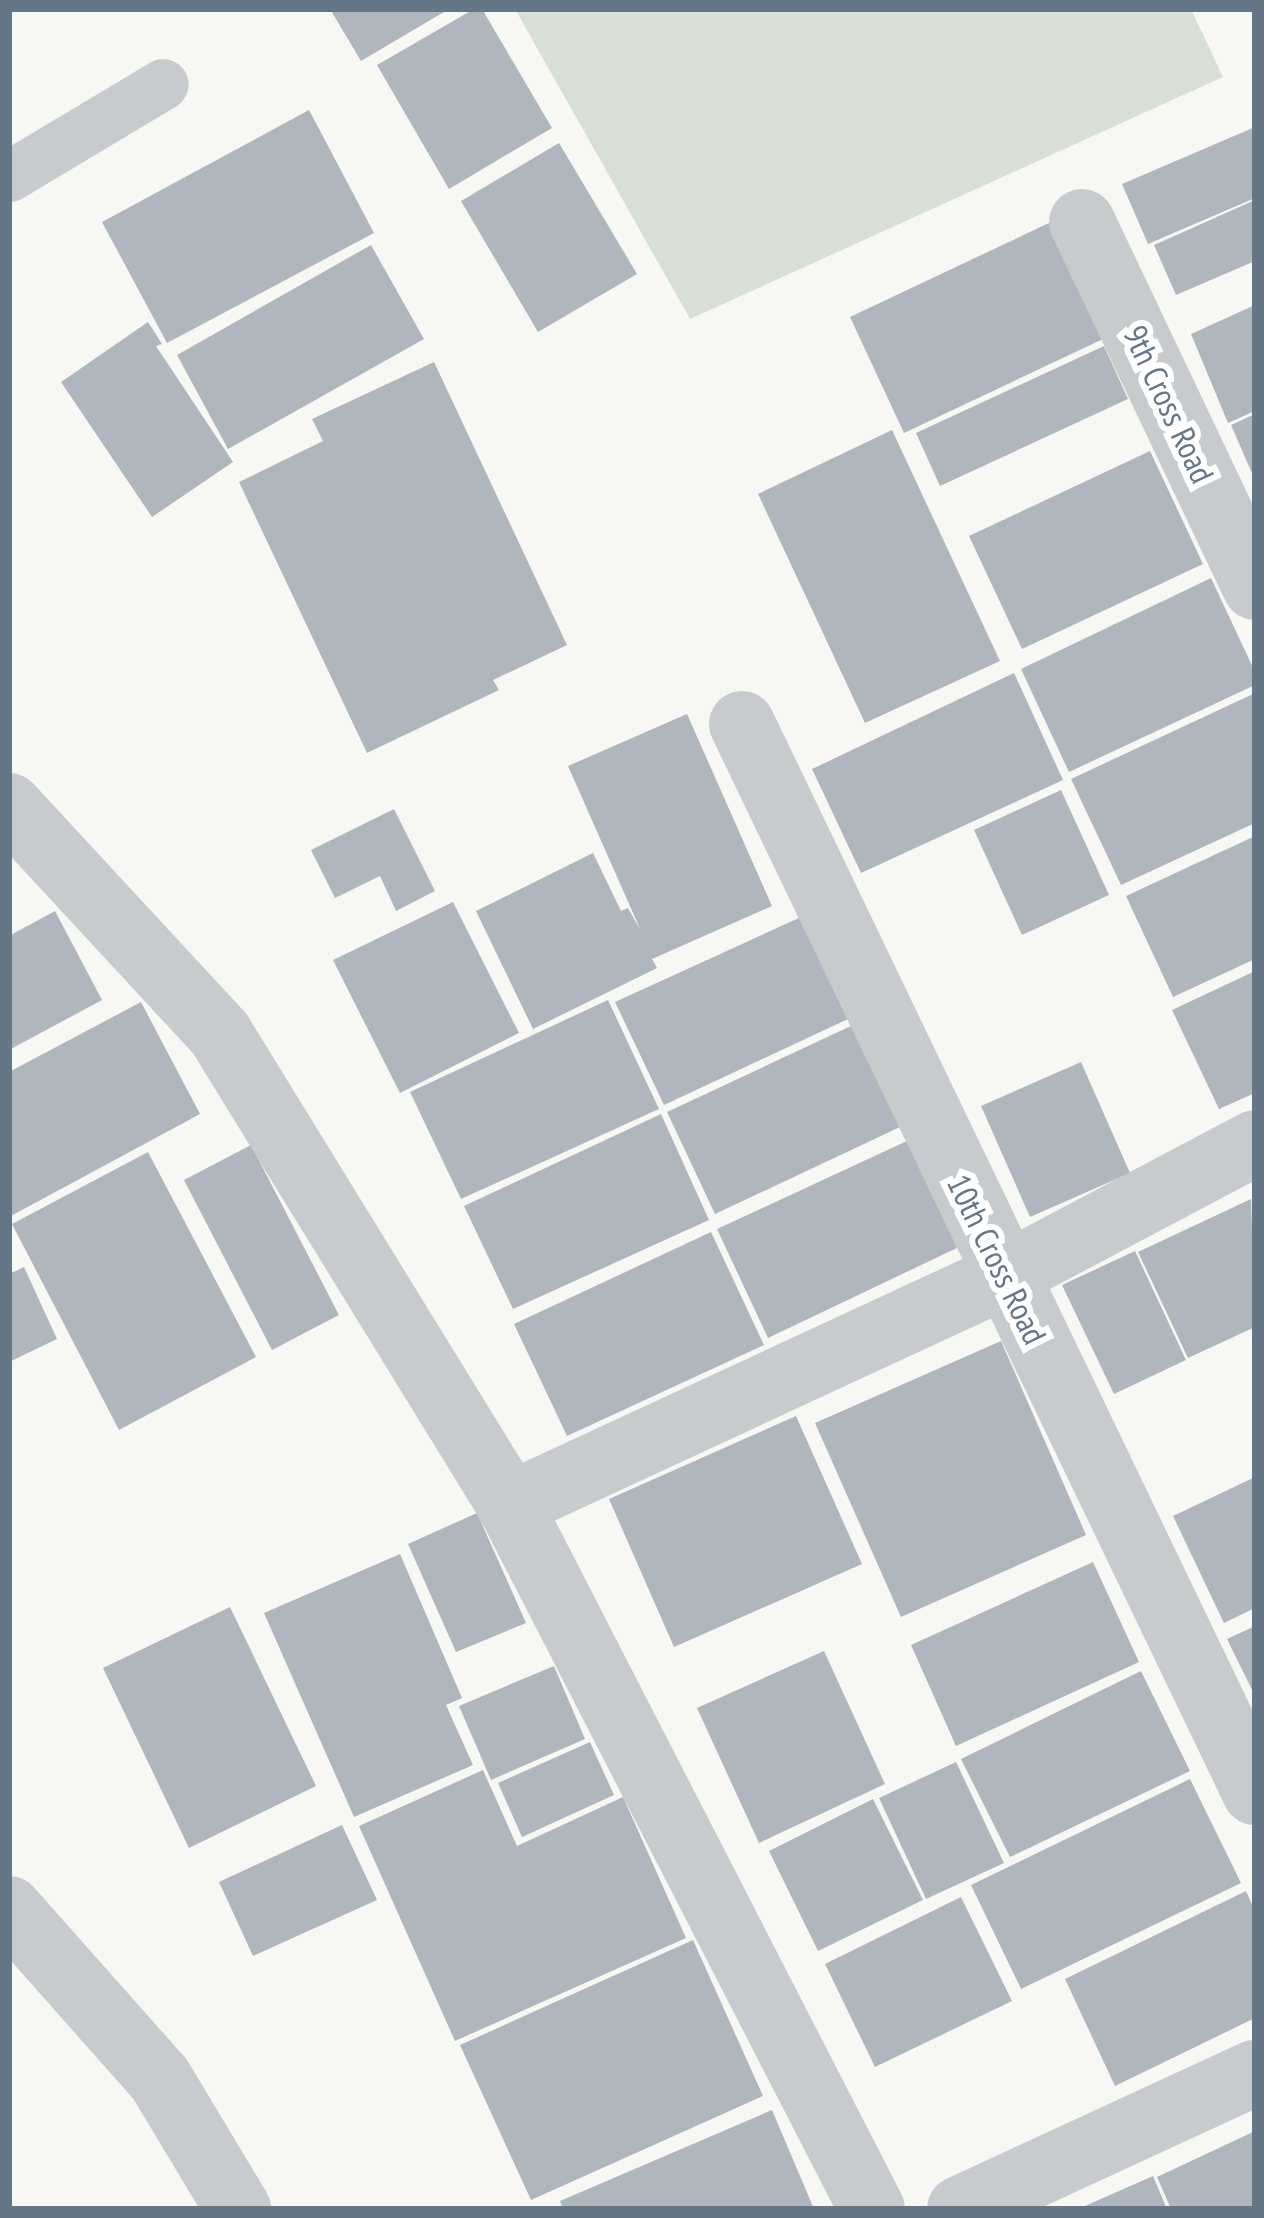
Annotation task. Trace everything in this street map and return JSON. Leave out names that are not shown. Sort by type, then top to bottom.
[{"type":"street","name":"9th Cross Road","points":[[1082,222],[1255,587]]},
{"type":"street","name":"10th Cross Road","points":[[742,724],[1255,1792]]},
{"type":"street","points":[[9,806],[220,1034],[510,1505],[872,2209]]},
{"type":"street","points":[[510,1505],[1004,1276],[1255,1143]]},
{"type":"street","points":[[9,1909],[160,2080],[238,2209]]},
{"type":"street","points":[[960,2209],[1255,2073]]},
{"type":"lane","points":[[9,176],[163,84]]},
{"type":"shaded area","points":[[515,9],[1191,9],[1223,77],[690,319]]},
{"type":"building","points":[[330,9],[449,9],[361,61]]},
{"type":"building","points":[[474,9],[482,9],[552,128],[449,189],[377,65]]},
{"type":"building","points":[[309,110],[374,233],[167,343],[102,222]]},
{"type":"building","points":[[1255,127],[1255,198],[1148,244],[1122,184]]},
{"type":"building","points":[[559,143],[637,274],[538,332],[461,201]]},
{"type":"building","points":[[1255,200],[1255,261],[1176,295],[1154,245]]},
{"type":"building","points":[[1049,223],[1103,339],[904,433],[850,317]]},
{"type":"building","points":[[371,245],[424,339],[228,449],[177,355]]},
{"type":"building","points":[[1255,305],[1255,411],[1228,423],[1191,334]]},
{"type":"building","points":[[148,322],[162,344],[156,346],[233,462],[152,517],[61,382]]},
{"type":"building","points":[[1104,346],[1128,399],[940,486],[916,433]]},
{"type":"building","points":[[434,362],[567,645],[493,680],[499,690],[367,753],[239,482],[323,441],[312,419]]},
{"type":"building","points":[[1255,414],[1255,480],[1231,425]]},
{"type":"building","points":[[892,430],[1000,661],[865,723],[758,494]]},
{"type":"building","points":[[1150,451],[1203,564],[1022,649],[969,536]]},
{"type":"building","points":[[1211,578],[1255,672],[1255,685],[1069,772],[1021,669]]},
{"type":"building","points":[[1014,673],[1063,780],[861,873],[812,769]]},
{"type":"building","points":[[1253,694],[1255,823],[1121,885],[1071,779]]},
{"type":"building","points":[[687,714],[772,906],[652,959],[657,968],[533,1029],[476,911],[593,853],[621,911],[628,908],[641,931],[568,766]]},
{"type":"building","points":[[1061,790],[1109,895],[1022,935],[974,830]]},
{"type":"building","points":[[394,809],[435,891],[396,911],[380,876],[335,898],[311,850]]},
{"type":"building","points":[[1255,836],[1255,959],[1173,997],[1126,896]]},
{"type":"building","points":[[453,902],[519,1033],[400,1093],[333,960]]},
{"type":"building","points":[[55,911],[102,1000],[9,1050],[9,936]]},
{"type":"building","points":[[801,917],[848,1019],[664,1105],[615,1002]]},
{"type":"building","points":[[1255,971],[1255,1093],[1219,1109],[1172,1010]]},
{"type":"building","points":[[608,1000],[659,1109],[461,1199],[410,1092]]},
{"type":"building","points":[[141,1002],[200,1114],[9,1217],[9,1072]]},
{"type":"building","points":[[853,1025],[900,1127],[715,1214],[667,1112]]},
{"type":"building","points":[[1081,1062],[1130,1173],[1030,1217],[981,1106]]},
{"type":"building","points":[[661,1114],[709,1220],[513,1309],[464,1206]]},
{"type":"building","points":[[909,1140],[959,1247],[768,1338],[717,1229]]},
{"type":"building","points":[[251,1145],[339,1315],[272,1350],[184,1180]]},
{"type":"building","points":[[148,1152],[256,1357],[119,1430],[12,1224]]},
{"type":"building","points":[[1251,1199],[1255,1327],[1188,1358],[1138,1252]]},
{"type":"building","points":[[711,1232],[764,1345],[567,1436],[514,1324]]},
{"type":"building","points":[[1135,1251],[1186,1360],[1114,1394],[1062,1285]]},
{"type":"building","points":[[24,1267],[57,1339],[9,1362],[9,1274]]},
{"type":"building","points":[[1001,1341],[1086,1535],[901,1617],[815,1423]]},
{"type":"building","points":[[796,1416],[862,1564],[674,1647],[609,1499]]},
{"type":"building","points":[[1255,1477],[1255,1608],[1224,1623],[1173,1516]]},
{"type":"building","points":[[477,1513],[526,1623],[456,1652],[408,1544]]},
{"type":"building","points":[[400,1554],[462,1698],[446,1705],[473,1765],[354,1817],[264,1613]]},
{"type":"building","points":[[1093,1562],[1139,1662],[956,1746],[911,1645]]},
{"type":"building","points":[[230,1607],[316,1786],[189,1848],[103,1668]]},
{"type":"building","points":[[1255,1626],[1255,1696],[1227,1639]]},
{"type":"building","points":[[824,1651],[885,1784],[759,1843],[697,1708]]},
{"type":"building","points":[[554,1666],[585,1739],[491,1780],[459,1706]]},
{"type":"building","points":[[1141,1671],[1190,1771],[1010,1857],[961,1759]]},
{"type":"building","points":[[590,1742],[614,1795],[522,1837],[498,1783]]},
{"type":"building","points":[[956,1762],[1004,1863],[926,1899],[879,1798]]},
{"type":"building","points":[[483,1770],[517,1846],[623,1797],[686,1938],[455,2041],[359,1826]]},
{"type":"building","points":[[1190,1779],[1241,1883],[1021,1989],[971,1885]]},
{"type":"building","points":[[873,1799],[923,1900],[818,1951],[769,1851]]},
{"type":"building","points":[[342,1825],[377,1900],[253,1956],[219,1882]]},
{"type":"building","points":[[1246,1891],[1255,1911],[1255,2018],[1115,2086],[1065,1979]]},
{"type":"building","points":[[961,1897],[1012,2001],[875,2067],[825,1964]]},
{"type":"building","points":[[693,1940],[763,2096],[531,2200],[460,2045]]},
{"type":"building","points":[[772,2110],[814,2209],[563,2209],[560,2201]]},
{"type":"building","points":[[1255,2131],[1255,2209],[1171,2209],[1157,2177]]},
{"type":"building","points":[[1153,2176],[1167,2209],[1078,2209]]}]
